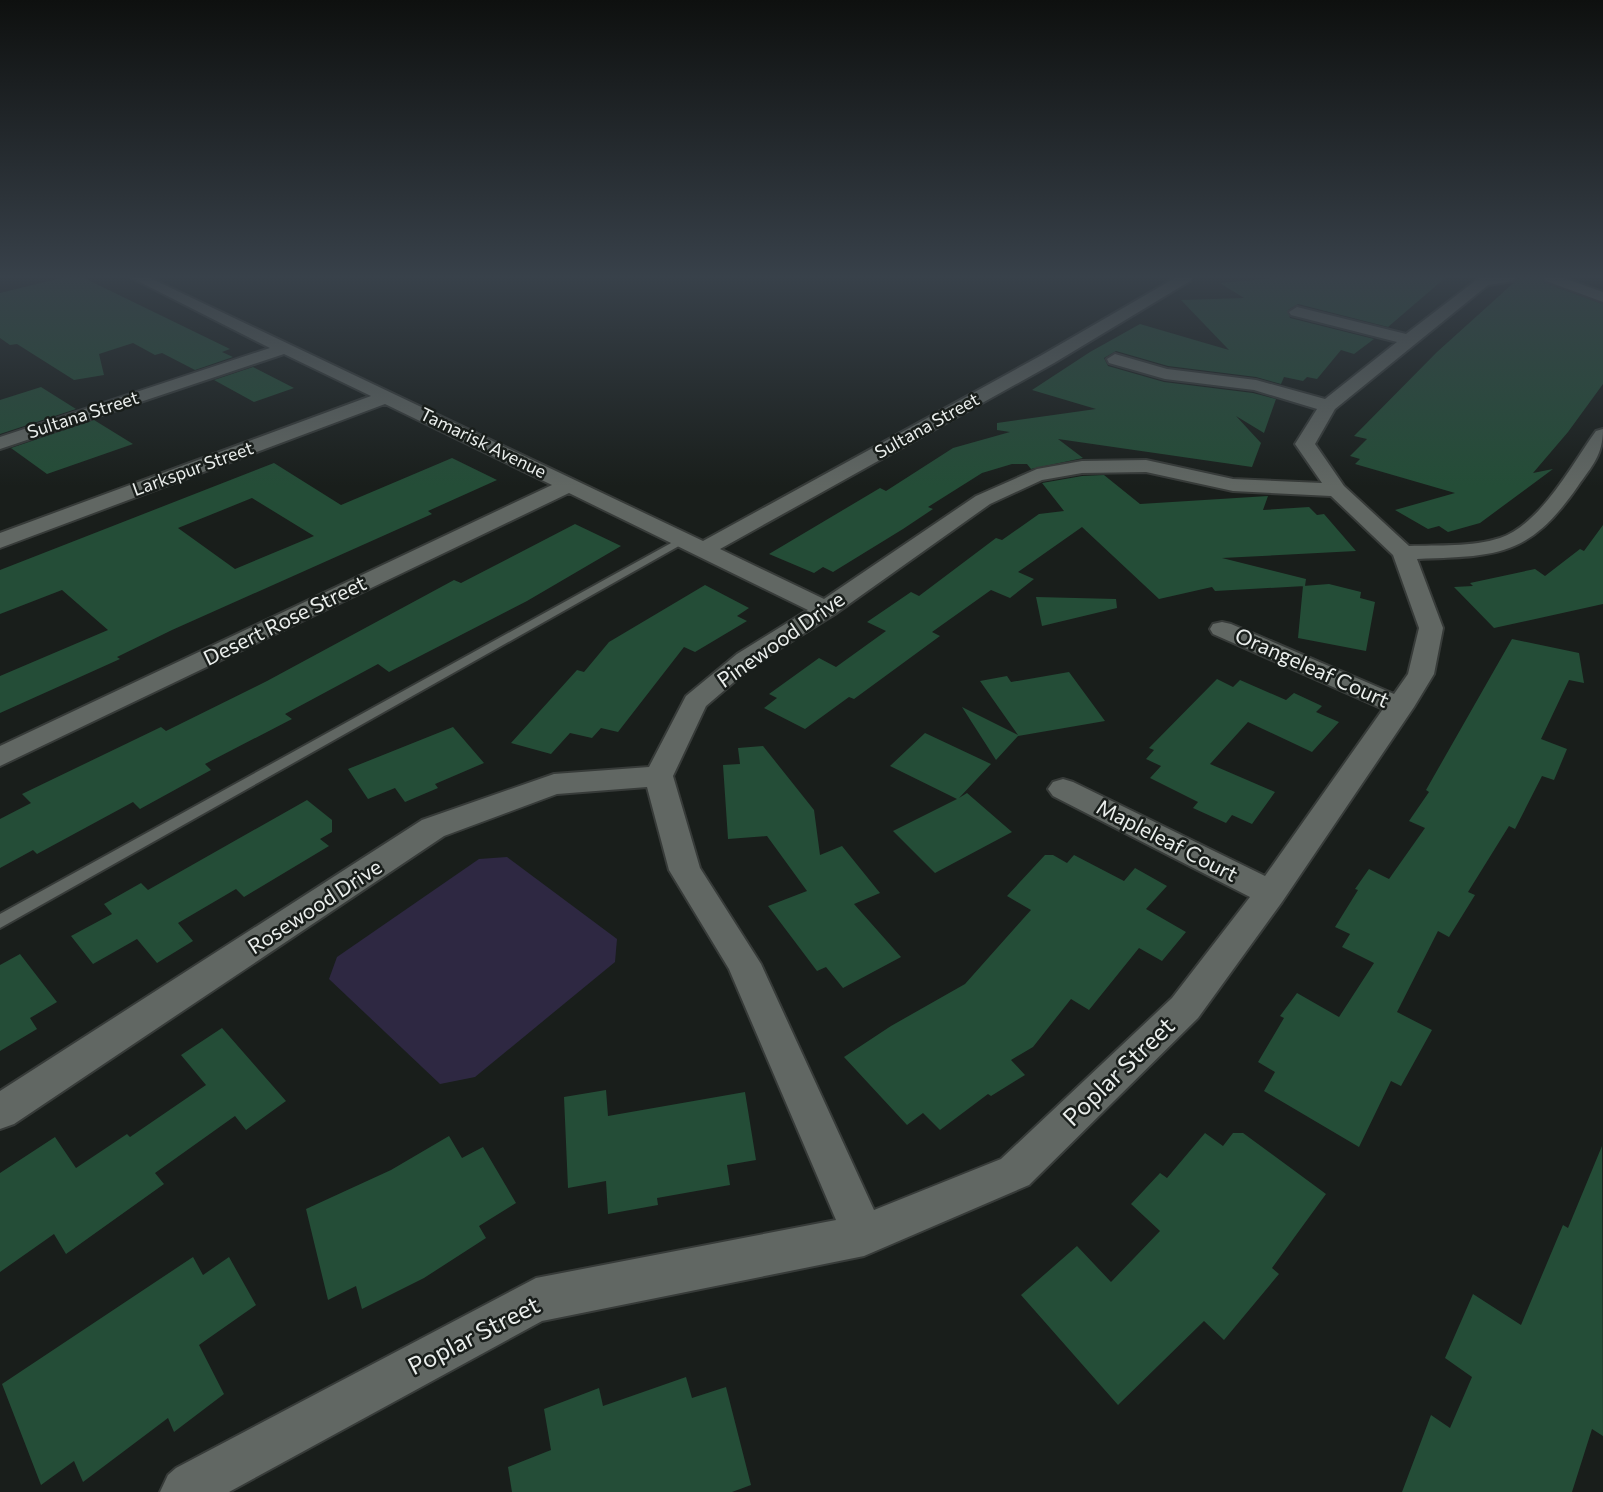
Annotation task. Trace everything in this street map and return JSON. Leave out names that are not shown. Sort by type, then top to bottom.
[{"type":"street","name":"Tamarisk Avenue","points":[[286,348],[826,609]]},
{"type":"street","name":"Sultana Street","points":[[0,443],[286,348]]},
{"type":"street","name":"Sultana Street","points":[[703,550],[1067,348]]},
{"type":"street","name":"Poplar Street","points":[[185,1492],[193,1485],[536,1300],[864,1235],[1015,1172],[1185,1008],[1270,893],[1401,707],[1421,674],[1431,628],[1404,553],[1337,490],[1306,444],[1328,406],[1400,348]]},
{"type":"street","points":[[1115,359],[1165,374],[1256,385],[1328,406]]},
{"type":"street","name":"Larkspur Street","points":[[0,541],[387,397]]},
{"type":"street","points":[[1404,553],[1462,550],[1516,540],[1543,517],[1603,435]]},
{"type":"street","name":"Pinewood Drive","points":[[659,776],[695,702],[746,659],[826,609],[983,500],[1037,475],[1082,467],[1146,466],[1233,485],[1337,490]]},
{"type":"street","name":"Desert Rose Street","points":[[0,757],[569,485]]},
{"type":"street","name":"Orangeleaf Court","points":[[1222,629],[1401,707]]},
{"type":"street","points":[[659,776],[685,870],[744,964],[864,1235]]},
{"type":"street","name":"Rosewood Drive","points":[[0,1112],[433,828],[554,784],[659,776]]},
{"type":"street","name":"Mapleleaf Court","points":[[1063,789],[1270,893]]},
{"type":"lane","points":[[0,922],[682,540]]},
{"type":"shaded area","points":[[507,857],[617,939],[615,962],[475,1077],[440,1084],[329,979],[337,957],[479,859]]},
{"type":"building","points":[[23,348],[119,348],[99,354],[104,375],[74,380]]},
{"type":"building","points":[[141,348],[227,348],[230,349],[222,352],[233,357],[195,370],[162,353],[155,355]]},
{"type":"building","points":[[1098,348],[1221,348],[1229,350],[1227,348],[1362,348],[1354,354],[1341,350],[1317,379],[1307,377],[1303,381],[1284,377],[1281,384],[1256,377],[1168,366],[1116,351],[1104,358],[1108,366],[1164,382],[1253,393],[1276,399],[1264,433],[1236,416],[1261,443],[1252,467],[1058,439],[1083,458],[1031,469],[1027,464],[1012,464],[982,473],[928,507],[933,509],[903,529],[833,572],[823,567],[814,573],[769,554],[880,488],[886,491],[953,448],[1010,432],[997,430],[997,423],[1096,409],[1032,390]]},
{"type":"building","points":[[1442,348],[1603,348],[1603,384],[1568,432],[1533,473],[1553,469],[1480,523],[1448,532],[1439,526],[1428,529],[1395,510],[1455,493],[1355,464],[1360,459],[1350,456],[1367,439],[1354,436]]},
{"type":"building","points":[[253,367],[294,388],[254,402],[214,380]]},
{"type":"building","points":[[41,387],[76,409],[0,434],[0,400]]},
{"type":"building","points":[[94,420],[133,444],[47,474],[11,448]]},
{"type":"building","points":[[452,458],[497,480],[428,511],[432,514],[172,630],[117,657],[120,659],[0,713],[0,676],[108,630],[62,590],[0,614],[0,570],[274,463],[341,505]],"holes":[[[252,498],[314,536],[235,569],[178,528]]]},
{"type":"building","points":[[1104,475],[1140,504],[1268,496],[1263,510],[1309,507],[1317,515],[1324,514],[1356,551],[1222,558],[1306,579],[1305,586],[1215,591],[1212,587],[1159,599],[1082,527],[1018,572],[1034,579],[1010,598],[991,590],[932,632],[940,636],[854,699],[849,697],[805,729],[764,708],[777,698],[769,694],[819,658],[836,667],[886,631],[867,622],[911,592],[919,596],[996,538],[1002,540],[1039,514],[1064,511],[1042,483]]},
{"type":"building","points":[[575,524],[621,546],[527,601],[389,672],[378,664],[285,714],[292,719],[205,764],[211,770],[140,809],[133,802],[37,854],[33,850],[0,868],[0,819],[31,803],[22,794],[161,727],[166,731],[267,681],[454,580],[461,583]]},
{"type":"building","points":[[1603,525],[1603,604],[1494,628],[1454,587],[1473,586],[1470,583],[1535,569],[1545,576],[1580,549],[1584,551]]},
{"type":"building","points":[[1329,584],[1361,592],[1360,598],[1375,602],[1366,651],[1298,638],[1303,586]]},
{"type":"building","points":[[705,585],[749,608],[737,616],[747,621],[695,652],[684,647],[618,732],[601,728],[592,738],[570,733],[551,754],[511,743],[577,670],[584,672],[609,642]]},
{"type":"building","points":[[1036,597],[1116,599],[1117,608],[1042,626]]},
{"type":"building","points":[[1512,639],[1579,653],[1584,683],[1569,680],[1541,739],[1567,749],[1554,780],[1542,776],[1515,829],[1509,826],[1468,892],[1475,895],[1449,937],[1438,931],[1397,1012],[1432,1030],[1401,1086],[1391,1081],[1359,1147],[1264,1091],[1275,1072],[1258,1062],[1284,1018],[1280,1016],[1297,993],[1339,1017],[1374,963],[1342,947],[1350,934],[1335,927],[1369,869],[1389,879],[1425,828],[1409,821],[1429,792],[1426,790]]},
{"type":"building","points":[[1069,672],[1105,721],[1018,736],[996,760],[962,707],[1018,735],[980,681],[1007,676],[1011,682]]},
{"type":"building","points":[[1217,679],[1233,687],[1240,680],[1286,700],[1294,693],[1322,706],[1316,712],[1339,722],[1312,752],[1248,722],[1210,764],[1275,792],[1252,824],[1232,815],[1226,823],[1193,808],[1198,802],[1150,778],[1161,766],[1146,759],[1154,750],[1149,748]]},
{"type":"building","points":[[453,727],[484,763],[435,784],[438,788],[405,802],[395,788],[368,799],[348,769]]},
{"type":"building","points":[[925,733],[991,764],[959,798],[967,793],[1012,832],[935,873],[893,831],[957,799],[890,766]]},
{"type":"building","points":[[763,746],[814,810],[820,855],[842,846],[880,893],[854,904],[901,957],[843,988],[826,967],[817,971],[768,906],[807,891],[767,836],[728,839],[723,765],[740,764],[738,748]]},
{"type":"building","points":[[307,800],[332,820],[332,832],[320,839],[329,846],[244,897],[236,889],[178,923],[193,941],[157,963],[137,939],[93,964],[71,936],[112,914],[104,904],[141,883],[148,890]]},
{"type":"building","points":[[1045,855],[1053,855],[1067,863],[1074,855],[1124,881],[1135,868],[1167,886],[1146,909],[1186,932],[1162,961],[1139,948],[1089,1010],[1071,999],[1033,1047],[1011,1060],[1025,1075],[991,1096],[988,1094],[940,1130],[923,1113],[907,1125],[844,1057],[891,1026],[965,984],[1031,910],[1007,896]]},
{"type":"building","points":[[20,954],[57,1002],[30,1018],[37,1029],[0,1051],[0,965]]},
{"type":"building","points":[[222,1028],[286,1101],[246,1130],[235,1116],[155,1173],[164,1184],[66,1254],[54,1234],[0,1272],[0,1173],[55,1137],[76,1168],[127,1134],[130,1137],[206,1085],[181,1055]]},
{"type":"building","points":[[606,1090],[608,1116],[745,1092],[756,1160],[727,1165],[730,1185],[657,1198],[658,1205],[608,1214],[606,1181],[568,1188],[564,1097]]},
{"type":"building","points":[[1205,1133],[1223,1146],[1233,1133],[1243,1133],[1326,1194],[1272,1268],[1279,1274],[1224,1340],[1204,1321],[1118,1405],[1021,1295],[1077,1246],[1111,1282],[1160,1231],[1131,1204],[1160,1173],[1167,1178]]},
{"type":"building","points":[[449,1136],[462,1158],[483,1147],[516,1203],[479,1226],[486,1238],[424,1278],[362,1309],[356,1286],[328,1300],[306,1209],[391,1170]]},
{"type":"building","points":[[1602,1146],[1603,1436],[1592,1429],[1572,1492],[1402,1492],[1431,1415],[1450,1428],[1472,1377],[1445,1358],[1473,1294],[1521,1325],[1563,1225],[1568,1228]]},
{"type":"building","points":[[193,1257],[203,1275],[229,1257],[256,1305],[199,1345],[224,1394],[174,1432],[168,1418],[83,1482],[74,1461],[41,1485],[2,1384]]},
{"type":"building","points":[[686,1377],[692,1398],[726,1387],[751,1485],[732,1492],[512,1492],[508,1467],[551,1450],[544,1409],[599,1388],[603,1406]]}]
